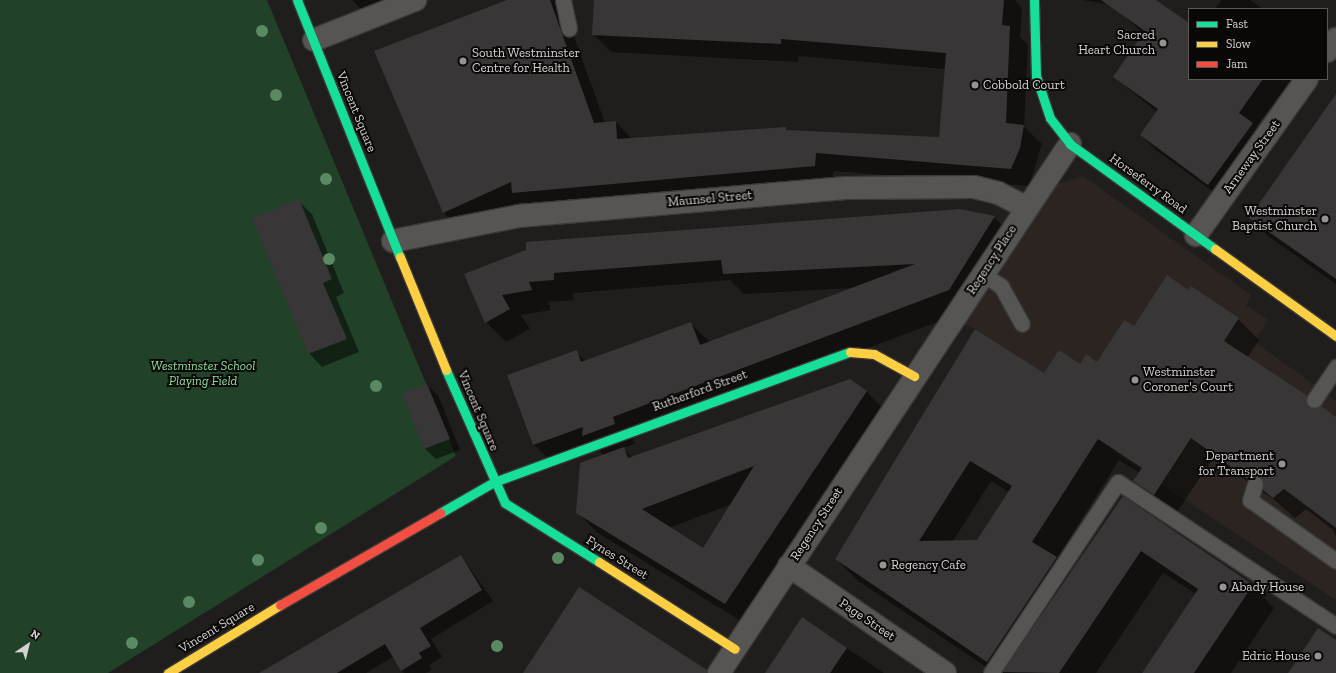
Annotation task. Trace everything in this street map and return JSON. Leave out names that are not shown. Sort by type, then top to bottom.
[{"type":"street","name":"Vincent Square","points":[[169,673],[336,571],[494,482],[393,241],[297,0]]},
{"type":"street","points":[[314,40],[415,0]]},
{"type":"street","name":"Horseferry Road","points":[[1034,0],[1036,76],[1050,118],[1070,144],[1336,336]]},
{"type":"street","points":[[1328,50],[1336,39]]},
{"type":"street","name":"Arneway Street","points":[[1196,235],[1306,80]]},
{"type":"street","name":"Regency Place","points":[[914,376],[1026,207],[1070,144]]},
{"type":"street","name":"Maunsel Street","points":[[393,241],[519,216],[846,188],[974,187],[998,193],[1026,207]]},
{"type":"street","name":"Rutherford Street","points":[[494,482],[844,352],[874,354],[914,376]]},
{"type":"street","name":"Regency Street","points":[[719,673],[914,376]]},
{"type":"street","name":"Fynes Street","points":[[494,482],[505,503],[735,649]]},
{"type":"street","name":"Page Street","points":[[789,566],[945,673]]},
{"type":"lane","points":[[563,0],[569,28]]},
{"type":"lane","points":[[983,274],[1001,286],[1022,324]]},
{"type":"lane","points":[[1314,400],[1336,367]]},
{"type":"lane","points":[[991,673],[1118,482],[1336,626]]},
{"type":"lane","points":[[1255,484],[1250,500],[1336,561]]},
{"type":"shaded area","points":[[1083,176],[1251,295],[1246,305],[1268,320],[1254,341],[1336,401],[1336,600],[1113,452],[1138,414],[1093,408],[976,329],[960,323],[1054,185]]},
{"type":"green space","name":"Westminster School Playing Field","points":[[0,0],[267,0],[456,456],[108,673],[0,673]]},
{"type":"building","points":[[507,0],[550,0],[594,123],[616,121],[617,139],[786,127],[786,130],[939,137],[946,53],[781,39],[781,44],[592,35],[594,0],[1004,0],[1002,25],[1010,26],[1006,123],[1024,125],[1020,148],[1011,169],[816,153],[815,166],[512,193],[511,182],[443,213],[374,51]]},
{"type":"building","points":[[1101,0],[1156,0],[1188,22],[1188,80],[1262,80],[1239,113],[1253,123],[1208,185],[1140,135],[1158,109],[1113,77],[1145,31]]},
{"type":"building","points":[[1336,94],[1336,279],[1249,218]]},
{"type":"building","points":[[299,199],[332,279],[323,283],[347,339],[308,354],[252,218]]},
{"type":"building","points":[[960,209],[995,216],[949,290],[613,417],[615,424],[582,436],[583,427],[533,445],[507,375],[577,350],[581,362],[691,322],[700,345],[915,264],[723,274],[721,260],[554,273],[554,280],[529,282],[532,290],[502,295],[510,309],[485,323],[464,274],[526,250],[526,242]]},
{"type":"building","points":[[1167,275],[1188,290],[1191,286],[1239,318],[1224,341],[1306,395],[1309,407],[1321,406],[1336,417],[1336,528],[1284,489],[1273,498],[1263,490],[1261,478],[1253,475],[1248,479],[1191,438],[1154,495],[1133,481],[1142,468],[1098,439],[1032,542],[1057,557],[987,662],[835,559],[975,329],[1044,373],[1059,350],[1080,364],[1086,354],[1097,362],[1124,320],[1134,326]],"holes":[[[970,461],[1012,486],[977,540],[919,541]]]},
{"type":"building","points":[[850,379],[867,391],[725,604],[576,513],[580,463],[624,447],[628,458]],"holes":[[[754,466],[703,548],[642,509]]]},
{"type":"building","points":[[427,384],[450,439],[424,449],[402,393]]},
{"type":"building","name":"Abady House","points":[[1123,496],[1253,585],[1194,673],[1142,673],[1198,589],[1141,551],[1059,673],[1002,672]]},
{"type":"building","points":[[461,555],[482,590],[420,628],[431,646],[419,653],[422,658],[401,671],[385,644],[337,673],[259,673]]},
{"type":"building","points":[[579,587],[707,670],[707,673],[523,673]]},
{"type":"building","points":[[802,617],[847,648],[830,673],[765,673]]},
{"type":"building","name":"Edric House","points":[[1318,628],[1336,640],[1336,673],[1288,673]]},
{"type":"traffic: fast","points":[[297,0],[400,257]]},
{"type":"traffic: fast","points":[[1034,0],[1036,76],[1050,118],[1070,144],[1215,249]]},
{"type":"traffic: fast","points":[[440,513],[494,482],[850,352]]},
{"type":"traffic: fast","points":[[446,370],[505,503],[599,562]]},
{"type":"traffic: slow","points":[[1215,249],[1336,336]]},
{"type":"traffic: slow","points":[[400,257],[446,370]]},
{"type":"traffic: slow","points":[[850,352],[874,354],[914,376]]},
{"type":"traffic: slow","points":[[599,562],[735,649]]},
{"type":"traffic: slow","points":[[168,673],[280,605]]},
{"type":"traffic: jam","points":[[280,605],[440,513]]},
{"type":"place","name":"Sacred Heart Church","points":[[1163,43]]},
{"type":"place","name":"South Westminster Centre for Health","points":[[463,61]]},
{"type":"place","name":"Cobbold Court","points":[[975,85]]},
{"type":"place","name":"Westminster Baptist Church","points":[[1325,219]]},
{"type":"place","name":"Westminster Coroner's Court","points":[[1135,380]]},
{"type":"place","name":"Department for Transport","points":[[1282,464]]},
{"type":"place","name":"Regency Cafe","points":[[883,565]]},
{"type":"place","name":"Abady House","points":[[1223,587]]},
{"type":"place","name":"Edric House","points":[[1318,656]]}]
